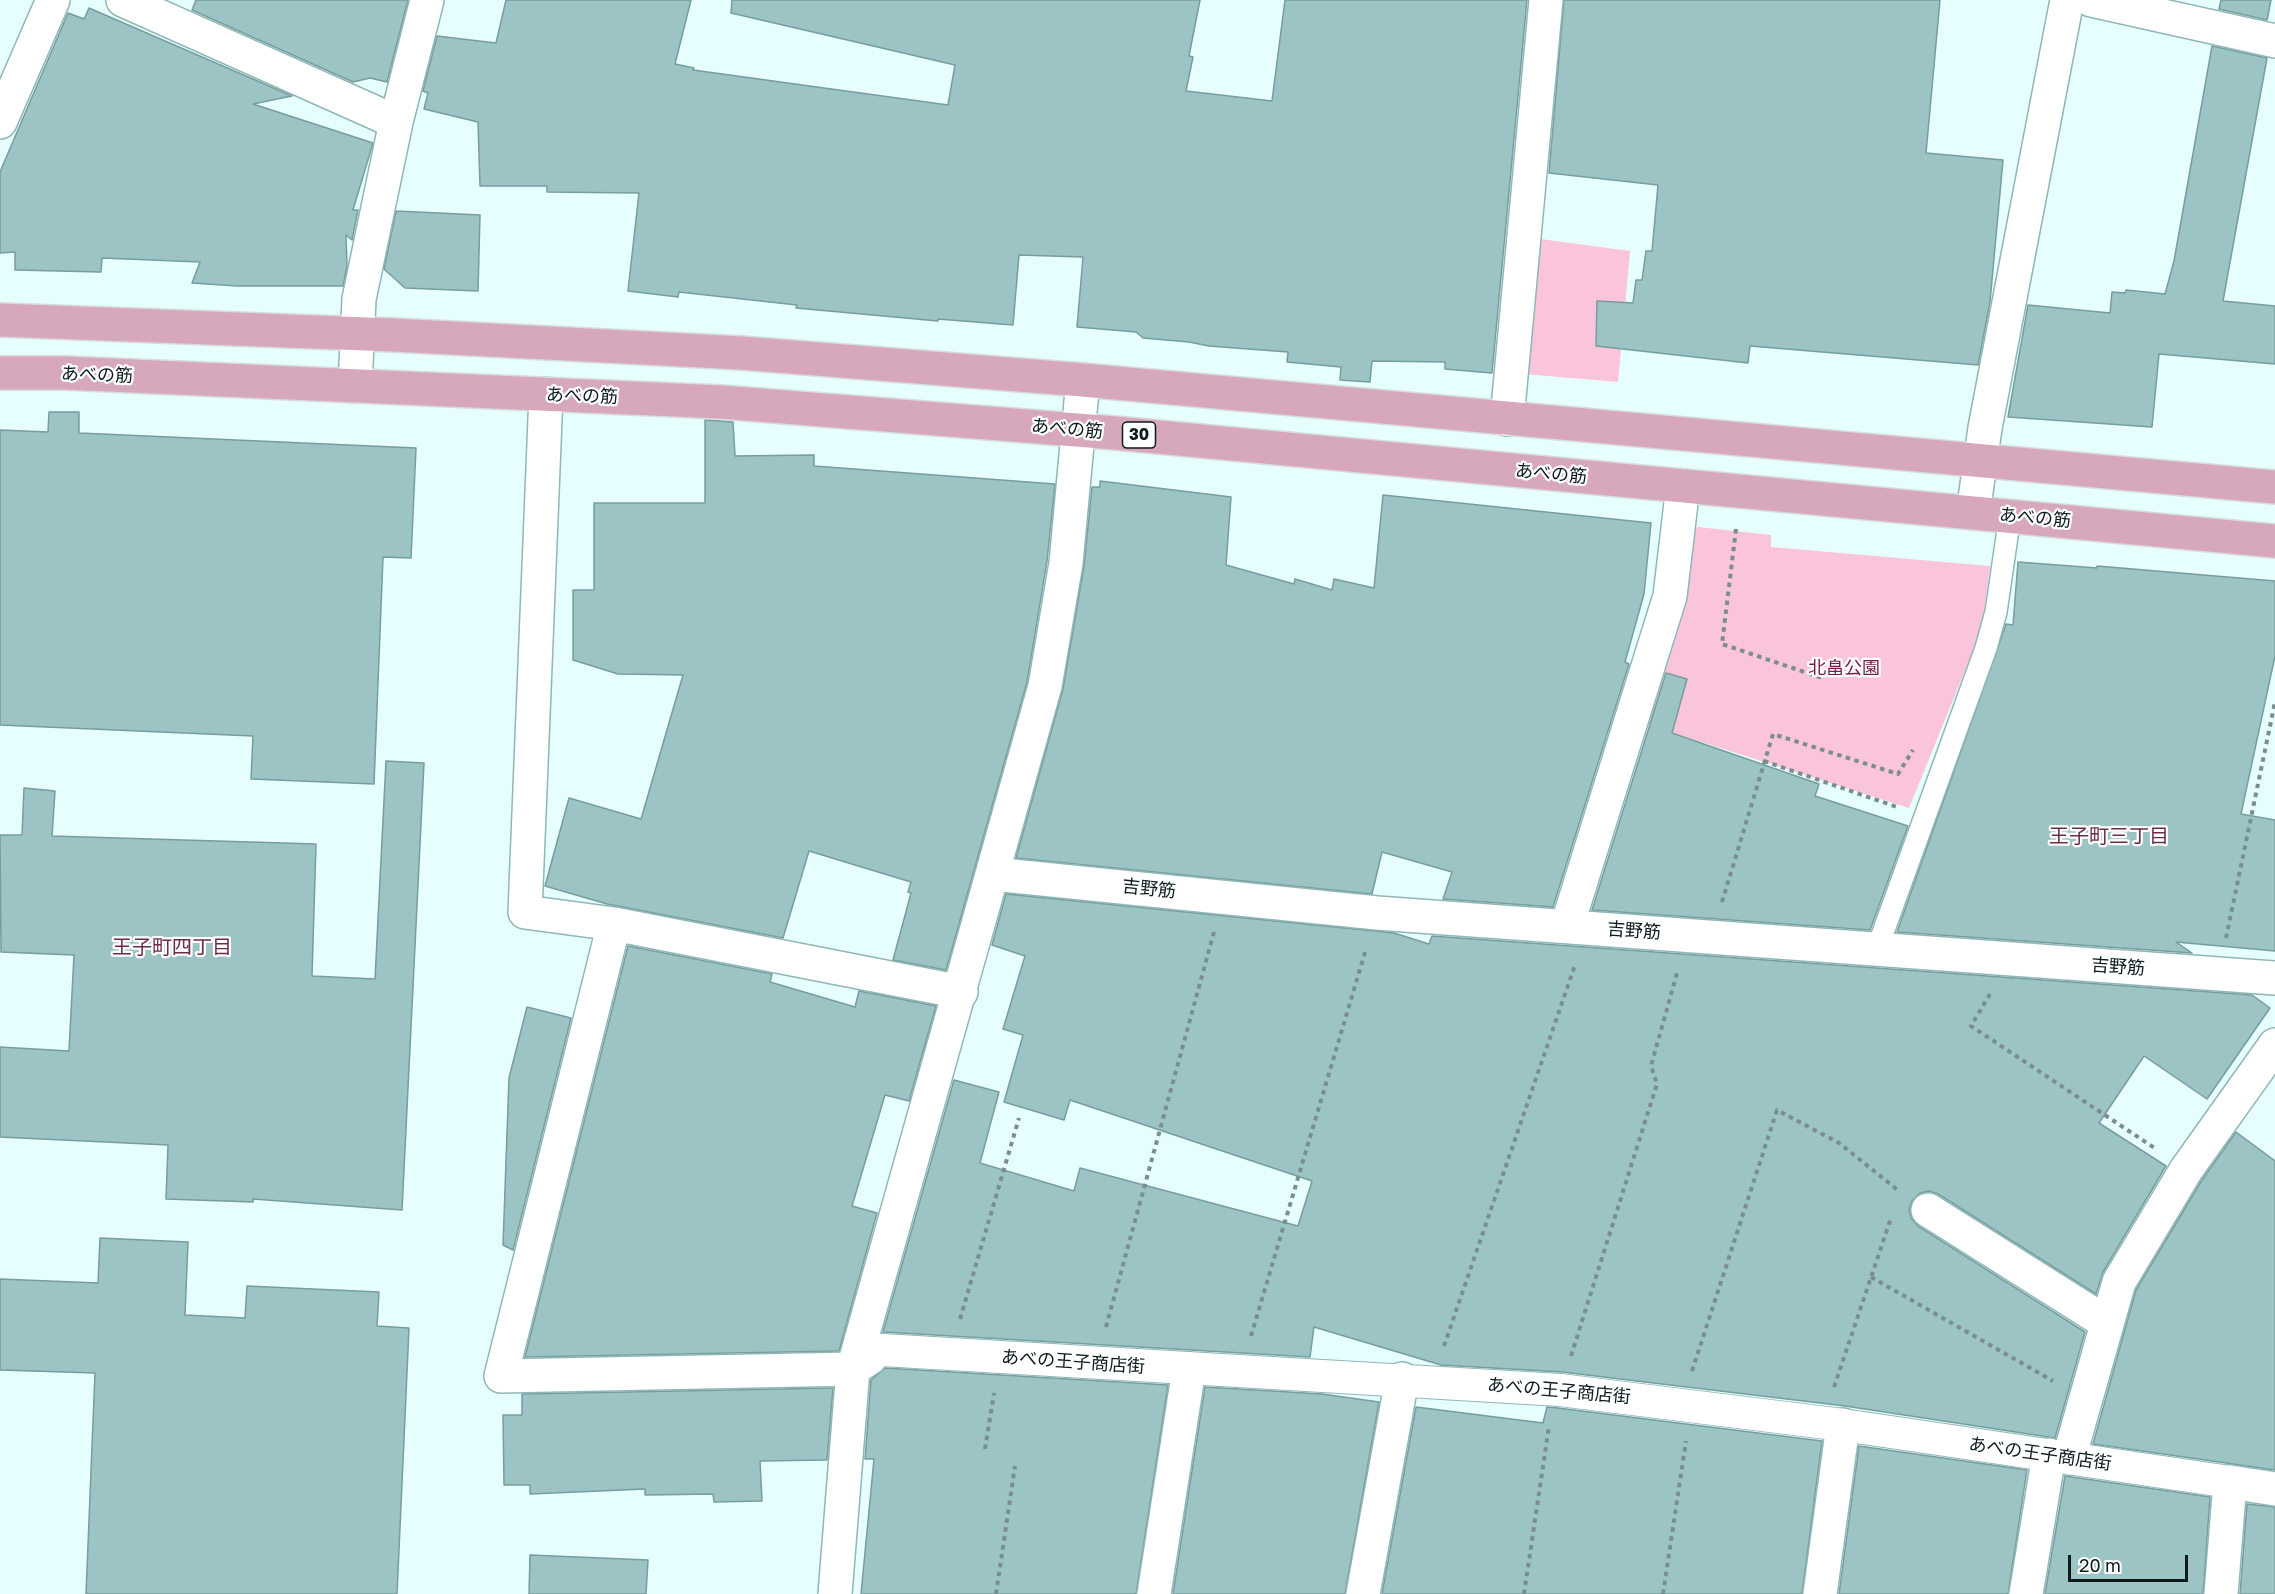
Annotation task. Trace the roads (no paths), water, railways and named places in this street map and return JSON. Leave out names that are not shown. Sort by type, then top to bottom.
[{"type":"main road","points":[[0,320],[356,333],[741,353],[1083,380],[2275,487]]},
{"type":"main road","name":"あべの筋","points":[[0,373],[721,402],[1078,430],[2275,541]]},
{"type":"street","points":[[0,122],[53,0]]},
{"type":"street","points":[[123,0],[396,122]]},
{"type":"street","points":[[355,386],[359,299],[396,122],[427,0]]},
{"type":"street","points":[[1507,419],[1546,0]]},
{"type":"street","points":[[1973,513],[1980,462],[2067,0]]},
{"type":"street","points":[[2091,0],[2275,40]]},
{"type":"street","points":[[835,1594],[853,1369],[961,992],[1045,686],[1066,563],[1083,380]]},
{"type":"street","points":[[546,394],[525,912],[614,924],[961,992]]},
{"type":"street","points":[[1577,927],[1670,596],[1683,486]]},
{"type":"street","name":"吉野筋","points":[[993,874],[1377,913],[2275,978]]},
{"type":"street","points":[[614,924],[501,1376],[853,1369],[882,1350]]},
{"type":"street","points":[[2026,1594],[2059,1457],[2085,1400],[2119,1282],[2186,1170],[2275,1045]]},
{"type":"street","points":[[1929,1210],[2107,1323]]},
{"type":"street","name":"あべの王子商店街","points":[[882,1350],[1560,1390],[1687,1404],[2230,1482]]},
{"type":"street","points":[[1154,1594],[1189,1369]]},
{"type":"street","points":[[1363,1594],[1417,1380]]},
{"type":"street","points":[[1820,1594],[1832,1424]]},
{"type":"street","points":[[2221,1594],[2230,1482],[2275,1489]]},
{"type":"lane","points":[[1877,949],[1986,648],[1996,612],[2010,516]]},
{"type":"district","name":"王子町三丁目","points":[[2109,837]]},
{"type":"district","name":"王子町四丁目","points":[[172,948]]},
{"type":"park label","name":"北畠公園","points":[[1844,668]]}]
